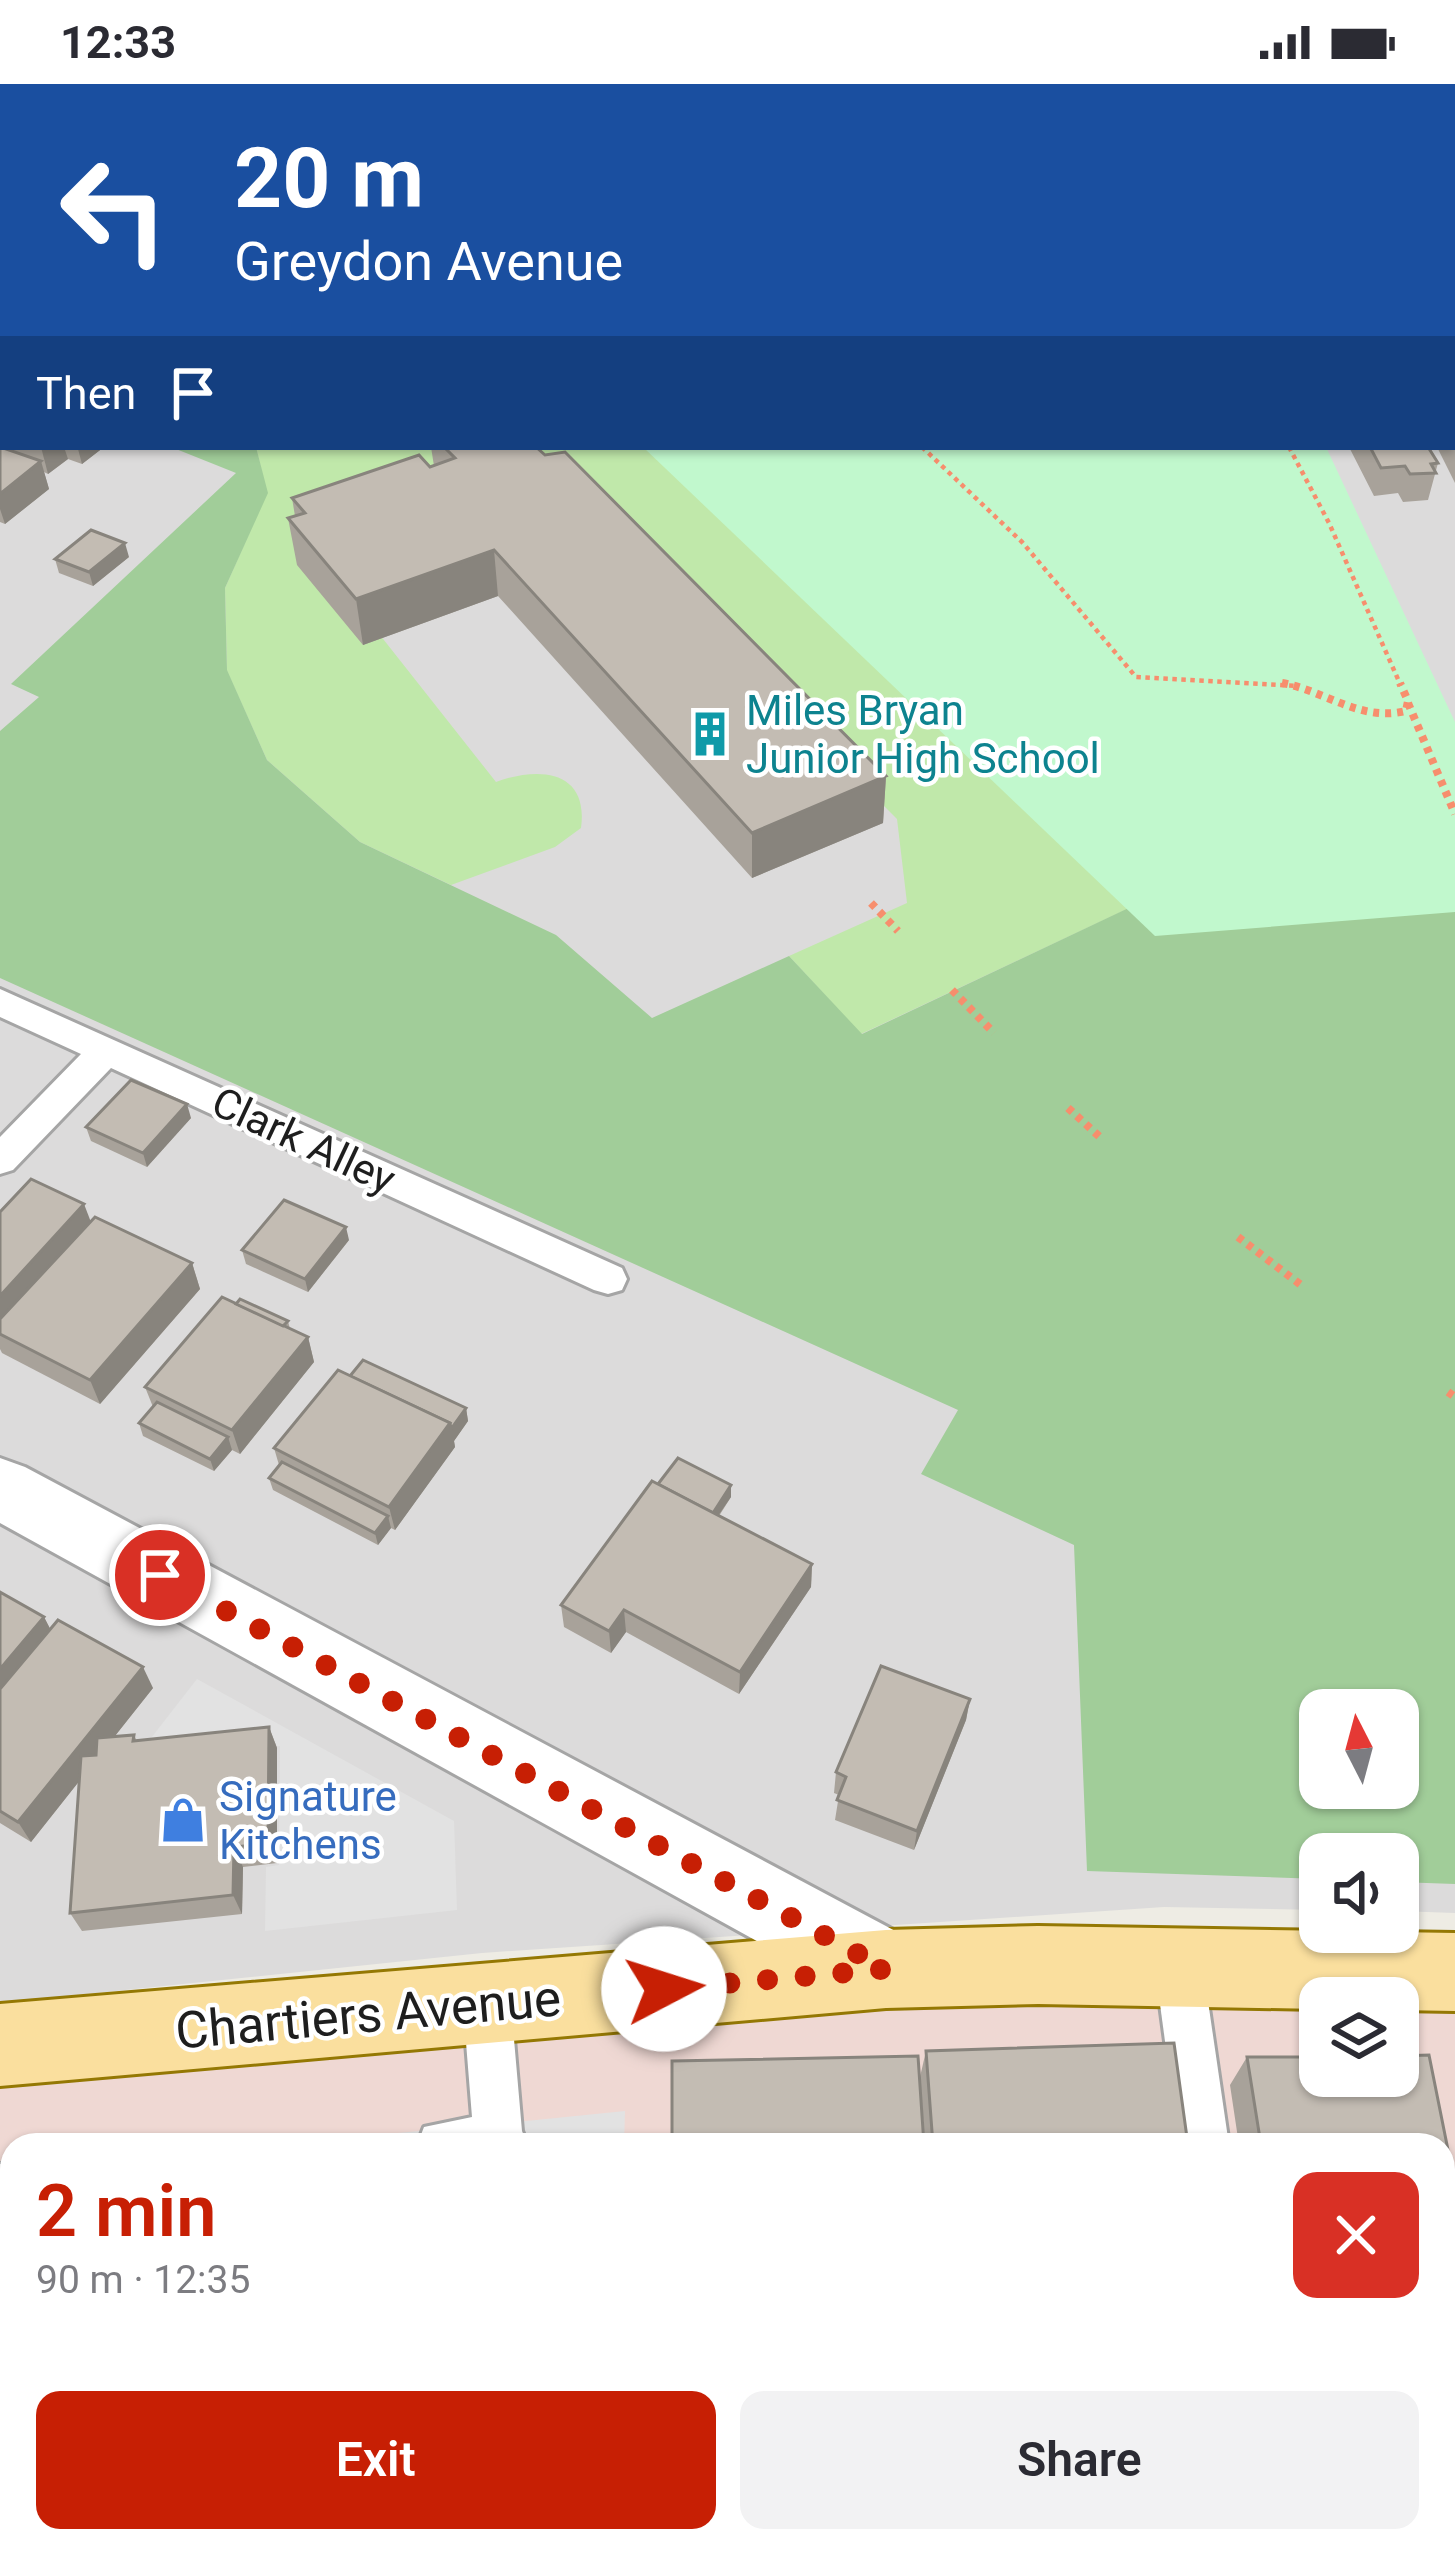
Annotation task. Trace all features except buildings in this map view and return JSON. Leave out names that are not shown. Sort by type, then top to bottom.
[{"type":"main road","name":"Chartiers Avenue","points":[[0,2045],[886,1969],[1455,1972]]},
{"type":"street","points":[[0,1488],[886,1969]]},
{"type":"lane","name":"Clark Alley","points":[[0,1002],[608,1279]]},
{"type":"lane","points":[[0,1160],[107,1050]]},
{"type":"lane","points":[[1179,1967],[1202,2133]]},
{"type":"lane","points":[[488,2005],[500,2133]]},
{"type":"path","points":[[925,450],[1022,542],[1136,677],[1156,683],[1256,680],[1289,684],[1382,716],[1406,711],[1408,701]]},
{"type":"path","points":[[1291,450],[1329,523],[1455,814]]},
{"type":"path","points":[[872,903],[898,931]]},
{"type":"path","points":[[952,990],[994,1034]]},
{"type":"path","points":[[1068,1108],[1101,1138]]},
{"type":"path","points":[[1238,1237],[1301,1285]]},
{"type":"shaded area","points":[[0,450],[1455,450],[1455,1913],[1419,1912],[1419,1833],[1299,1833],[1299,1910],[1164,1907],[482,1953],[0,2003]]},
{"type":"shaded area","points":[[197,1679],[454,1821],[457,1910],[265,1931],[266,1867],[279,1865],[280,1746],[147,1759],[148,1742]]},
{"type":"shaded area","points":[[1455,1972],[1455,2133],[0,2133],[0,2045],[1299,1980],[1299,2097],[1419,2097],[1419,1977],[1355,1977]]},
{"type":"shaded area","points":[[625,2111],[624,2133],[397,2133]]},
{"type":"green space","points":[[178,450],[257,450],[268,493],[225,588],[227,670],[267,760],[360,842],[556,935],[652,1018],[789,956],[862,1034],[1137,904],[1455,722],[1455,1884],[1419,1883],[1419,1833],[1299,1833],[1299,1878],[1087,1871],[1074,1545],[921,1474],[958,1410],[0,978],[0,731],[39,697],[11,684],[236,473]]},
{"type":"green space","points":[[257,450],[505,450],[305,540],[496,782],[529,774],[558,777],[577,794],[581,828],[555,847],[451,885],[360,842],[267,760],[227,671],[225,588],[267,493]]},
{"type":"green space","points":[[529,450],[649,450],[1138,904],[861,1034],[789,956],[907,903],[897,819]]},
{"type":"green space","points":[[646,450],[1327,450],[1455,722],[1455,912],[1155,936]]},
{"type":"place","name":"Miles Bryan Junior High School","points":[[710,734]]},
{"type":"place","name":"Signature Kitchens","points":[[183,1820]]},
{"type":"route","points":[[160,1575],[886,1969],[664,1989]]}]
